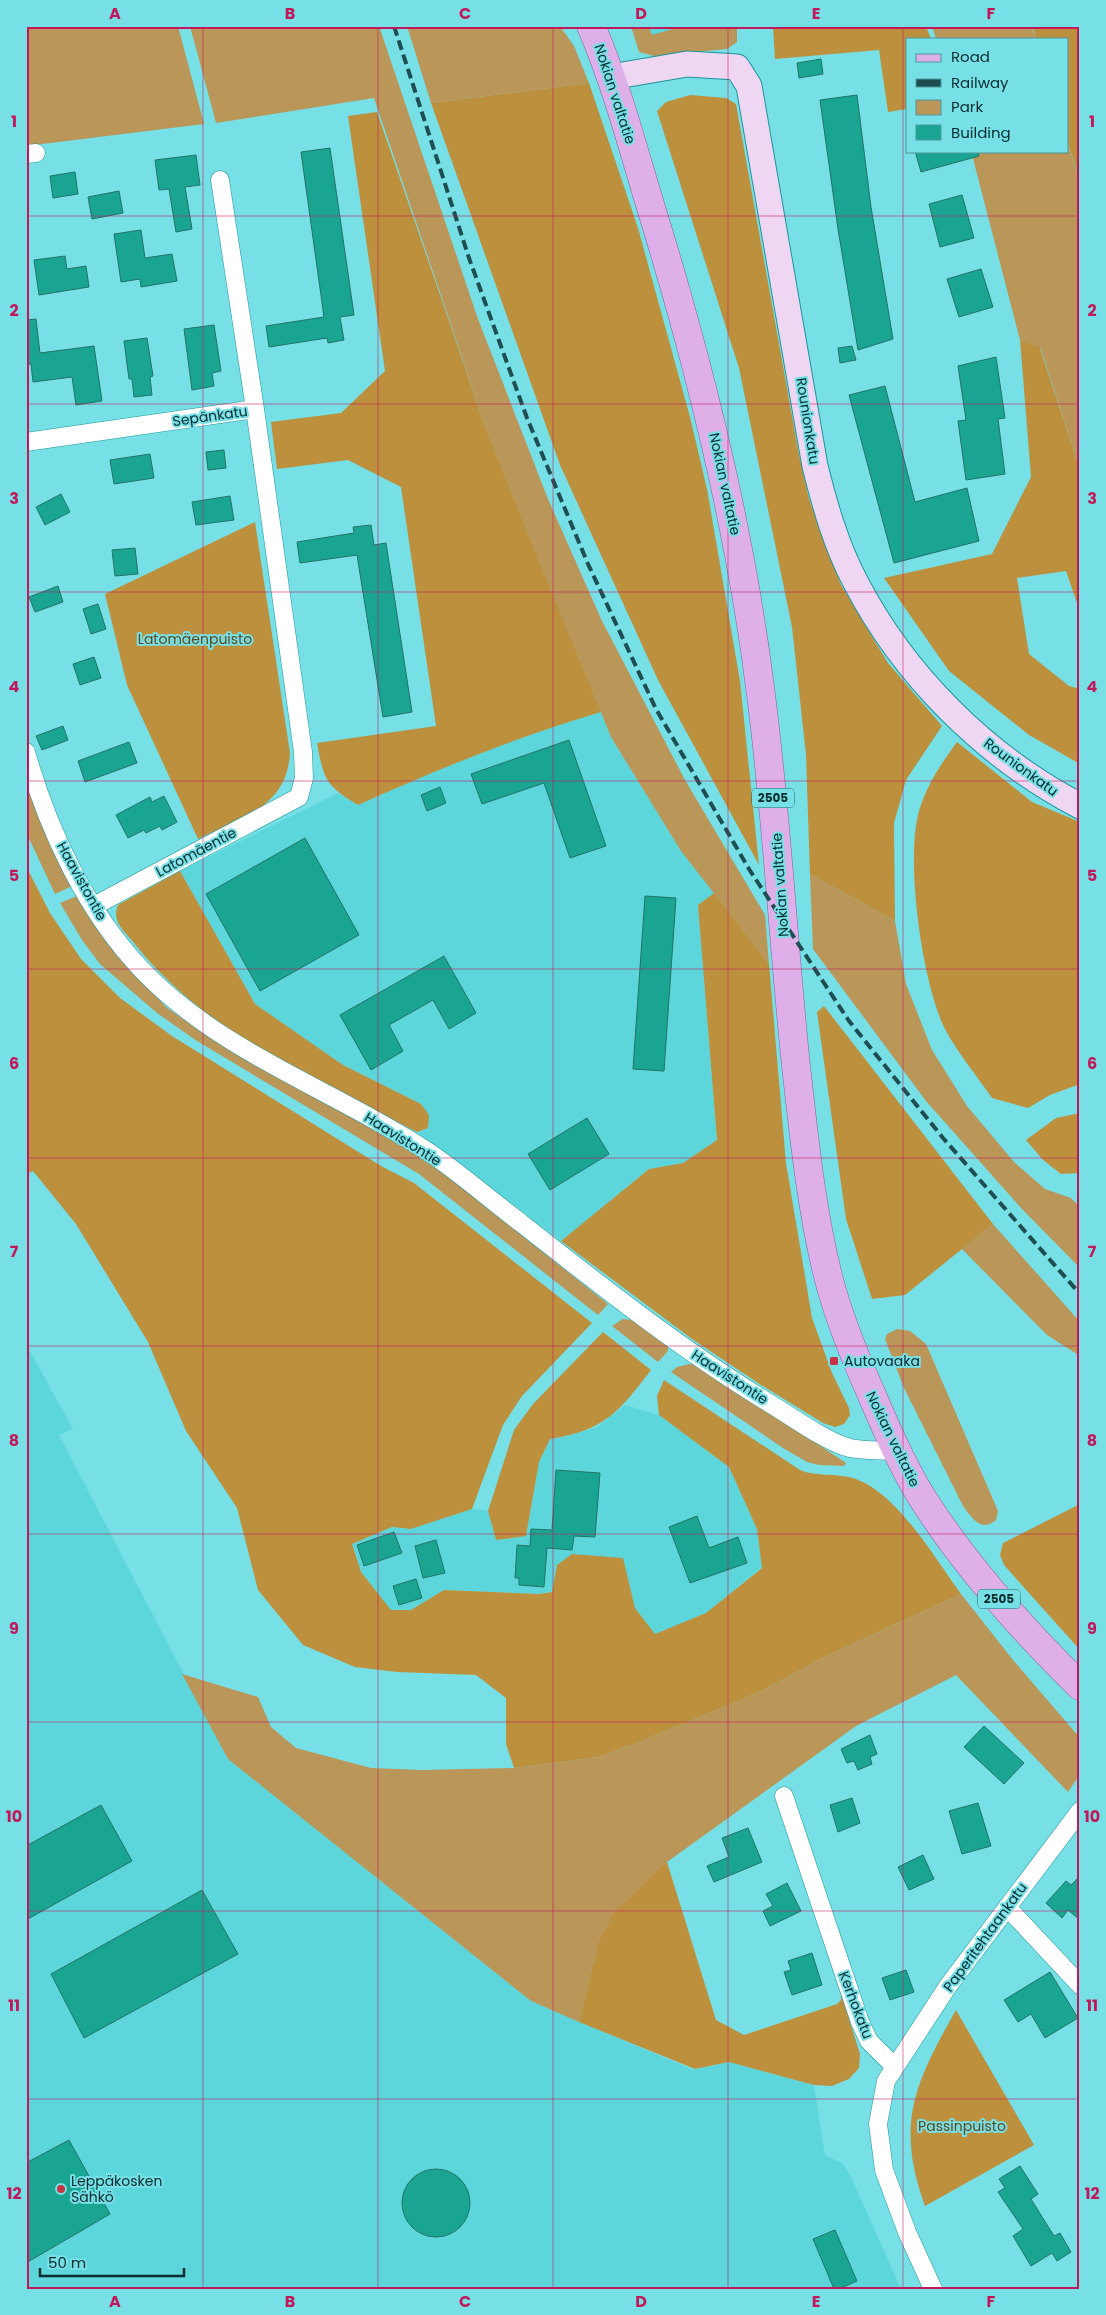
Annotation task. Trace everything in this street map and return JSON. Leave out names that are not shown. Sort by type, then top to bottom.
[{"type":"main road","name":"Nokian valtatie","points":[[591,26],[611,77],[665,252],[714,430],[741,560],[761,691],[775,814],[785,957],[802,1114],[816,1213],[828,1277],[855,1356],[896,1451],[920,1494],[962,1557],[1036,1642],[1080,1686]]},
{"type":"main road","name":"Rounionkatu","points":[[611,77],[687,64],[737,67],[751,92],[815,466],[825,505],[848,567],[905,659],[959,721],[1044,787],[1080,806]]},
{"type":"street","name":"Sepänkatu","points":[[26,442],[255,409],[220,180]]},
{"type":"street","name":"Latomäentie","points":[[94,906],[299,797],[304,778],[303,752],[255,409]]},
{"type":"street","name":"Haavistontie","points":[[26,752],[35,784],[51,822],[94,906],[116,940],[141,969],[172,999],[207,1026],[425,1150],[621,1302],[756,1395],[836,1443],[851,1448],[896,1451]]},
{"type":"street","name":"Kerhokatu","points":[[784,1796],[860,2022],[869,2042],[894,2066]]},
{"type":"street","name":"Paperitehtaankatu","points":[[894,2066],[948,1986],[1080,1811]]},
{"type":"street","points":[[1006,1907],[1080,1985]]},
{"type":"street","points":[[894,2066],[886,2081],[878,2124],[884,2170],[907,2232],[933,2289]]},
{"type":"shaded area","points":[[631,26],[720,26],[638,48]]},
{"type":"shaded area","points":[[601,712],[611,737],[681,851],[714,893],[698,905],[717,1140],[683,1163],[649,1169],[561,1241],[417,1132],[428,1128],[421,1104],[343,1065],[255,1004],[180,871],[338,793],[358,805],[446,766],[540,730]]},
{"type":"shaded area","points":[[26,1344],[73,1429],[59,1435],[228,1759],[531,2001],[693,2070],[729,2062],[814,2085],[825,2155],[843,2164],[851,2177],[901,2289],[26,2289]]},
{"type":"shaded area","points":[[625,1405],[659,1415],[729,1467],[757,1529],[762,1567],[706,1613],[655,1634],[635,1608],[622,1558],[557,1565],[552,1591],[539,1594],[444,1590],[411,1610],[391,1610],[361,1572],[351,1544],[392,1527],[411,1529],[472,1509],[488,1511],[496,1540],[526,1536],[539,1462],[550,1439],[568,1436],[597,1427]]},
{"type":"green space","points":[[26,26],[178,26],[204,124],[26,146]]},
{"type":"green space","points":[[190,26],[379,26],[478,319],[548,499],[602,621],[685,780],[765,915],[769,964],[681,851],[611,737],[488,434],[374,98],[216,123]]},
{"type":"green space","points":[[407,26],[560,26],[574,46],[589,83],[431,103]]},
{"type":"green space","points":[[631,26],[649,26],[652,35],[683,26],[737,26],[737,42],[727,49],[654,56],[639,52]]},
{"type":"green space","points":[[773,26],[926,26],[931,38],[906,38],[906,109],[888,112],[879,50],[775,59]]},
{"type":"green space","points":[[932,26],[1032,26],[1036,38],[936,38]]},
{"type":"green space","points":[[1033,26],[1080,26],[1080,181],[1068,143],[1068,38],[1036,38]]},
{"type":"green space","points":[[589,83],[638,228],[690,417],[707,489],[740,681],[759,865],[658,680],[560,465],[431,103]]},
{"type":"green space","points":[[690,95],[726,98],[736,104],[799,455],[809,499],[841,585],[888,663],[942,726],[906,780],[894,823],[895,921],[810,874],[806,755],[792,627],[739,368],[657,111],[666,102]]},
{"type":"green space","points":[[377,112],[488,434],[601,712],[478,754],[358,805],[332,786],[324,774],[317,743],[436,726],[401,487],[348,460],[277,469],[271,422],[341,413],[385,371],[348,116]]},
{"type":"green space","points":[[1068,144],[1080,182],[1080,469],[1041,349],[1020,340],[971,152],[1068,152]]},
{"type":"green space","points":[[1020,340],[1040,348],[1080,469],[1080,612],[1066,571],[1017,578],[1029,654],[1069,686],[1080,689],[1080,764],[1029,735],[949,671],[884,578],[992,554],[1031,477]]},
{"type":"green space","name":"Latomäenpuisto","points":[[255,522],[290,753],[287,772],[280,787],[271,799],[259,809],[198,839],[127,685],[105,594]]},
{"type":"green space","points":[[957,742],[1032,802],[1080,822],[1080,1084],[1050,1095],[1028,1108],[992,1098],[959,1052],[943,1025],[935,1004],[922,950],[915,888],[915,833],[919,811],[926,791]]},
{"type":"green space","points":[[26,782],[43,826],[72,886],[55,894],[26,832]]},
{"type":"green space","points":[[26,866],[50,913],[81,959],[120,998],[172,1036],[381,1166],[414,1183],[592,1323],[522,1396],[503,1425],[472,1509],[411,1529],[392,1527],[352,1544],[361,1572],[391,1610],[411,1610],[444,1590],[539,1594],[552,1592],[557,1565],[572,1554],[623,1558],[635,1608],[655,1634],[706,1613],[762,1568],[757,1529],[729,1467],[659,1415],[657,1396],[664,1380],[800,1470],[813,1474],[853,1478],[869,1485],[885,1497],[913,1527],[961,1594],[824,1657],[762,1691],[642,1741],[599,1757],[514,1768],[506,1744],[506,1698],[476,1675],[397,1672],[355,1667],[303,1645],[258,1590],[237,1508],[186,1431],[148,1342],[76,1224],[33,1171],[26,1174]]},
{"type":"green space","points":[[180,871],[255,1004],[343,1065],[421,1104],[429,1115],[428,1128],[417,1132],[302,1074],[229,1029],[195,1004],[163,975],[123,930],[117,921],[116,911],[118,905]]},
{"type":"green space","points":[[810,874],[895,921],[906,984],[932,1050],[967,1106],[1014,1162],[1045,1189],[1071,1198],[1080,1207],[1080,1268],[1021,1208],[926,1101],[813,949]]},
{"type":"green space","points":[[714,893],[769,964],[786,1163],[812,1318],[832,1373],[849,1408],[850,1415],[844,1424],[835,1427],[823,1423],[761,1385],[692,1339],[561,1241],[649,1169],[683,1163],[717,1140],[698,905]]},
{"type":"green space","points":[[77,896],[119,957],[166,1007],[204,1034],[428,1161],[608,1304],[598,1315],[419,1174],[197,1041],[157,1013],[100,964],[82,940],[60,903]]},
{"type":"green space","points":[[824,1006],[993,1224],[905,1295],[872,1299],[846,1219],[817,1012]]},
{"type":"green space","points":[[1080,1113],[1080,1173],[1061,1174],[1043,1160],[1026,1140],[1056,1118]]},
{"type":"green space","points":[[993,1224],[1080,1322],[1080,1356],[1047,1335],[962,1249]]},
{"type":"green space","points":[[623,1319],[632,1320],[668,1345],[668,1351],[658,1362],[612,1326]]},
{"type":"green space","points":[[897,1329],[910,1331],[926,1344],[998,1511],[996,1520],[991,1524],[986,1525],[977,1522],[963,1506],[904,1388],[885,1339],[887,1334]]},
{"type":"green space","points":[[603,1332],[651,1370],[629,1398],[609,1417],[597,1425],[584,1430],[550,1439],[539,1462],[526,1536],[496,1540],[488,1511],[514,1430],[533,1404]]},
{"type":"green space","points":[[690,1364],[701,1366],[846,1463],[844,1466],[819,1465],[807,1462],[783,1448],[671,1372],[677,1367]]},
{"type":"green space","points":[[1080,1504],[1080,1650],[1004,1565],[1000,1555],[1003,1543]]},
{"type":"green space","points":[[961,1594],[1013,1660],[1080,1738],[1080,1774],[1068,1792],[956,1675],[856,1726],[667,1862],[597,1946],[579,2022],[531,2001],[228,1759],[182,1674],[258,1697],[271,1727],[296,1748],[371,1768],[422,1770],[514,1768],[599,1757],[642,1741],[762,1691],[824,1657]]},
{"type":"green space","points":[[667,1862],[716,2020],[744,2035],[837,2004],[841,2000],[841,1994],[860,2054],[859,2068],[849,2079],[832,2086],[814,2085],[729,2062],[695,2069],[579,2022],[597,1946],[615,1912]]},
{"type":"green space","name":"Passinpuisto","points":[[956,2010],[1034,2145],[925,2206],[916,2177],[911,2151],[911,2127],[914,2104],[920,2082]]},
{"type":"building","points":[[821,59],[823,74],[799,78],[797,63]]},
{"type":"building","points":[[857,95],[871,207],[893,339],[858,350],[838,229],[820,100]]},
{"type":"building","points":[[330,148],[354,315],[340,317],[344,340],[328,343],[327,338],[269,347],[266,326],[324,317],[301,152]]},
{"type":"building","points":[[915,152],[978,152],[979,156],[921,172]]},
{"type":"building","points":[[196,155],[200,185],[185,187],[192,229],[176,232],[169,189],[159,190],[155,160]]},
{"type":"building","points":[[75,172],[78,194],[53,198],[50,176]]},
{"type":"building","points":[[119,191],[123,213],[92,219],[88,197]]},
{"type":"building","points":[[962,195],[974,238],[940,247],[929,204]]},
{"type":"building","points":[[141,230],[145,258],[172,254],[177,281],[141,287],[140,279],[121,282],[114,234]]},
{"type":"building","points":[[65,256],[67,269],[86,266],[89,287],[39,295],[34,260]]},
{"type":"building","points":[[981,269],[993,307],[959,317],[947,279]]},
{"type":"building","points":[[36,319],[40,353],[94,346],[102,401],[76,405],[72,377],[33,382],[31,364],[26,364],[26,320]]},
{"type":"building","points":[[214,325],[221,371],[212,373],[214,386],[192,390],[184,329]]},
{"type":"building","points":[[147,338],[153,376],[150,377],[152,395],[134,397],[132,379],[129,379],[124,341]]},
{"type":"building","points":[[852,346],[856,360],[840,363],[838,348]]},
{"type":"building","points":[[996,357],[1005,418],[998,419],[1005,474],[966,480],[958,421],[966,420],[958,366]]},
{"type":"building","points":[[885,386],[915,502],[967,488],[979,541],[894,563],[849,395]]},
{"type":"building","points":[[224,450],[226,468],[208,470],[206,452]]},
{"type":"building","points":[[150,454],[154,478],[114,484],[110,460]]},
{"type":"building","points":[[61,494],[70,512],[45,525],[36,507]]},
{"type":"building","points":[[230,496],[234,520],[196,525],[192,502]]},
{"type":"building","points":[[371,525],[374,545],[386,543],[412,712],[383,717],[357,555],[300,563],[297,542],[354,533],[353,527]]},
{"type":"building","points":[[135,548],[138,574],[115,576],[112,550]]},
{"type":"building","points":[[58,586],[63,602],[35,612],[29,597]]},
{"type":"building","points":[[98,604],[106,629],[91,634],[83,609]]},
{"type":"building","points":[[94,657],[101,678],[80,685],[73,664]]},
{"type":"building","points":[[63,726],[68,740],[42,750],[36,736]]},
{"type":"building","points":[[569,740],[606,846],[570,858],[544,783],[482,804],[471,774]]},
{"type":"building","points":[[129,742],[137,763],[85,782],[78,761]]},
{"type":"building","points":[[440,787],[446,803],[427,811],[421,795]]},
{"type":"building","points":[[164,796],[177,822],[162,830],[160,826],[146,833],[144,830],[128,838],[116,815],[150,797],[152,802]]},
{"type":"building","points":[[305,838],[359,935],[260,991],[206,894]]},
{"type":"building","points":[[645,896],[676,898],[664,1071],[633,1069]]},
{"type":"building","points":[[444,956],[476,1013],[449,1029],[433,1000],[389,1025],[403,1051],[371,1070],[340,1015]]},
{"type":"building","points":[[587,1118],[609,1154],[550,1190],[528,1154]]},
{"type":"building","points":[[556,1470],[600,1473],[595,1537],[574,1536],[572,1550],[547,1548],[544,1587],[519,1585],[519,1578],[515,1578],[517,1545],[530,1546],[531,1529],[552,1530]]},
{"type":"building","points":[[697,1516],[709,1548],[738,1537],[747,1563],[690,1583],[669,1527]]},
{"type":"building","points":[[394,1532],[402,1553],[364,1566],[357,1545]]},
{"type":"building","points":[[436,1540],[445,1573],[423,1578],[415,1546]]},
{"type":"building","points":[[416,1579],[422,1598],[399,1605],[393,1586]]},
{"type":"building","points":[[984,1726],[1024,1763],[1004,1784],[964,1747]]},
{"type":"building","points":[[870,1735],[877,1754],[870,1757],[872,1764],[858,1770],[854,1761],[847,1763],[841,1749]]},
{"type":"building","points":[[852,1798],[860,1823],[838,1832],[830,1805]]},
{"type":"building","points":[[978,1803],[991,1846],[962,1854],[949,1811]]},
{"type":"building","points":[[101,1805],[132,1861],[26,1920],[26,1846]]},
{"type":"building","points":[[748,1828],[762,1862],[714,1882],[707,1866],[729,1857],[722,1838]]},
{"type":"building","points":[[923,1855],[934,1879],[909,1890],[898,1867]]},
{"type":"building","points":[[1080,1876],[1080,1920],[1068,1910],[1062,1918],[1046,1903],[1066,1881],[1071,1885]]},
{"type":"building","points":[[787,1883],[801,1911],[770,1926],[763,1911],[773,1906],[766,1894]]},
{"type":"building","points":[[202,1890],[238,1954],[84,2038],[51,1974]]},
{"type":"building","points":[[812,1953],[822,1985],[792,1995],[784,1972],[791,1970],[788,1961]]},
{"type":"building","points":[[906,1970],[914,1992],[890,2000],[882,1978]]},
{"type":"building","points":[[1050,1972],[1078,2018],[1045,2038],[1031,2014],[1018,2022],[1004,2000]]},
{"type":"building","name":"Leppäkosken Sähkö","points":[[69,2140],[110,2214],[26,2263],[26,2163]]},
{"type":"building","points":[[1020,2166],[1038,2194],[1031,2199],[1054,2236],[1060,2233],[1071,2252],[1057,2261],[1052,2253],[1031,2266],[1013,2236],[1023,2229],[998,2192],[1005,2188],[999,2179]]},
{"type":"building","points":[[443,2169],[455,2175],[464,2184],[470,2196],[468,2216],[460,2227],[443,2237],[429,2237],[412,2227],[404,2216],[402,2196],[412,2179],[423,2171]]},
{"type":"building","points":[[835,2230],[857,2281],[839,2289],[834,2289],[813,2239]]},
{"type":"railway","points":[[394,26],[469,258],[527,418],[588,564],[656,709],[749,869],[849,1021],[943,1138],[1080,1294]]},
{"type":"place","name":"Autovaaka","points":[[834,1361]]},
{"type":"place","name":"Leppäkosken Sähkö","points":[[61,2189]]}]
